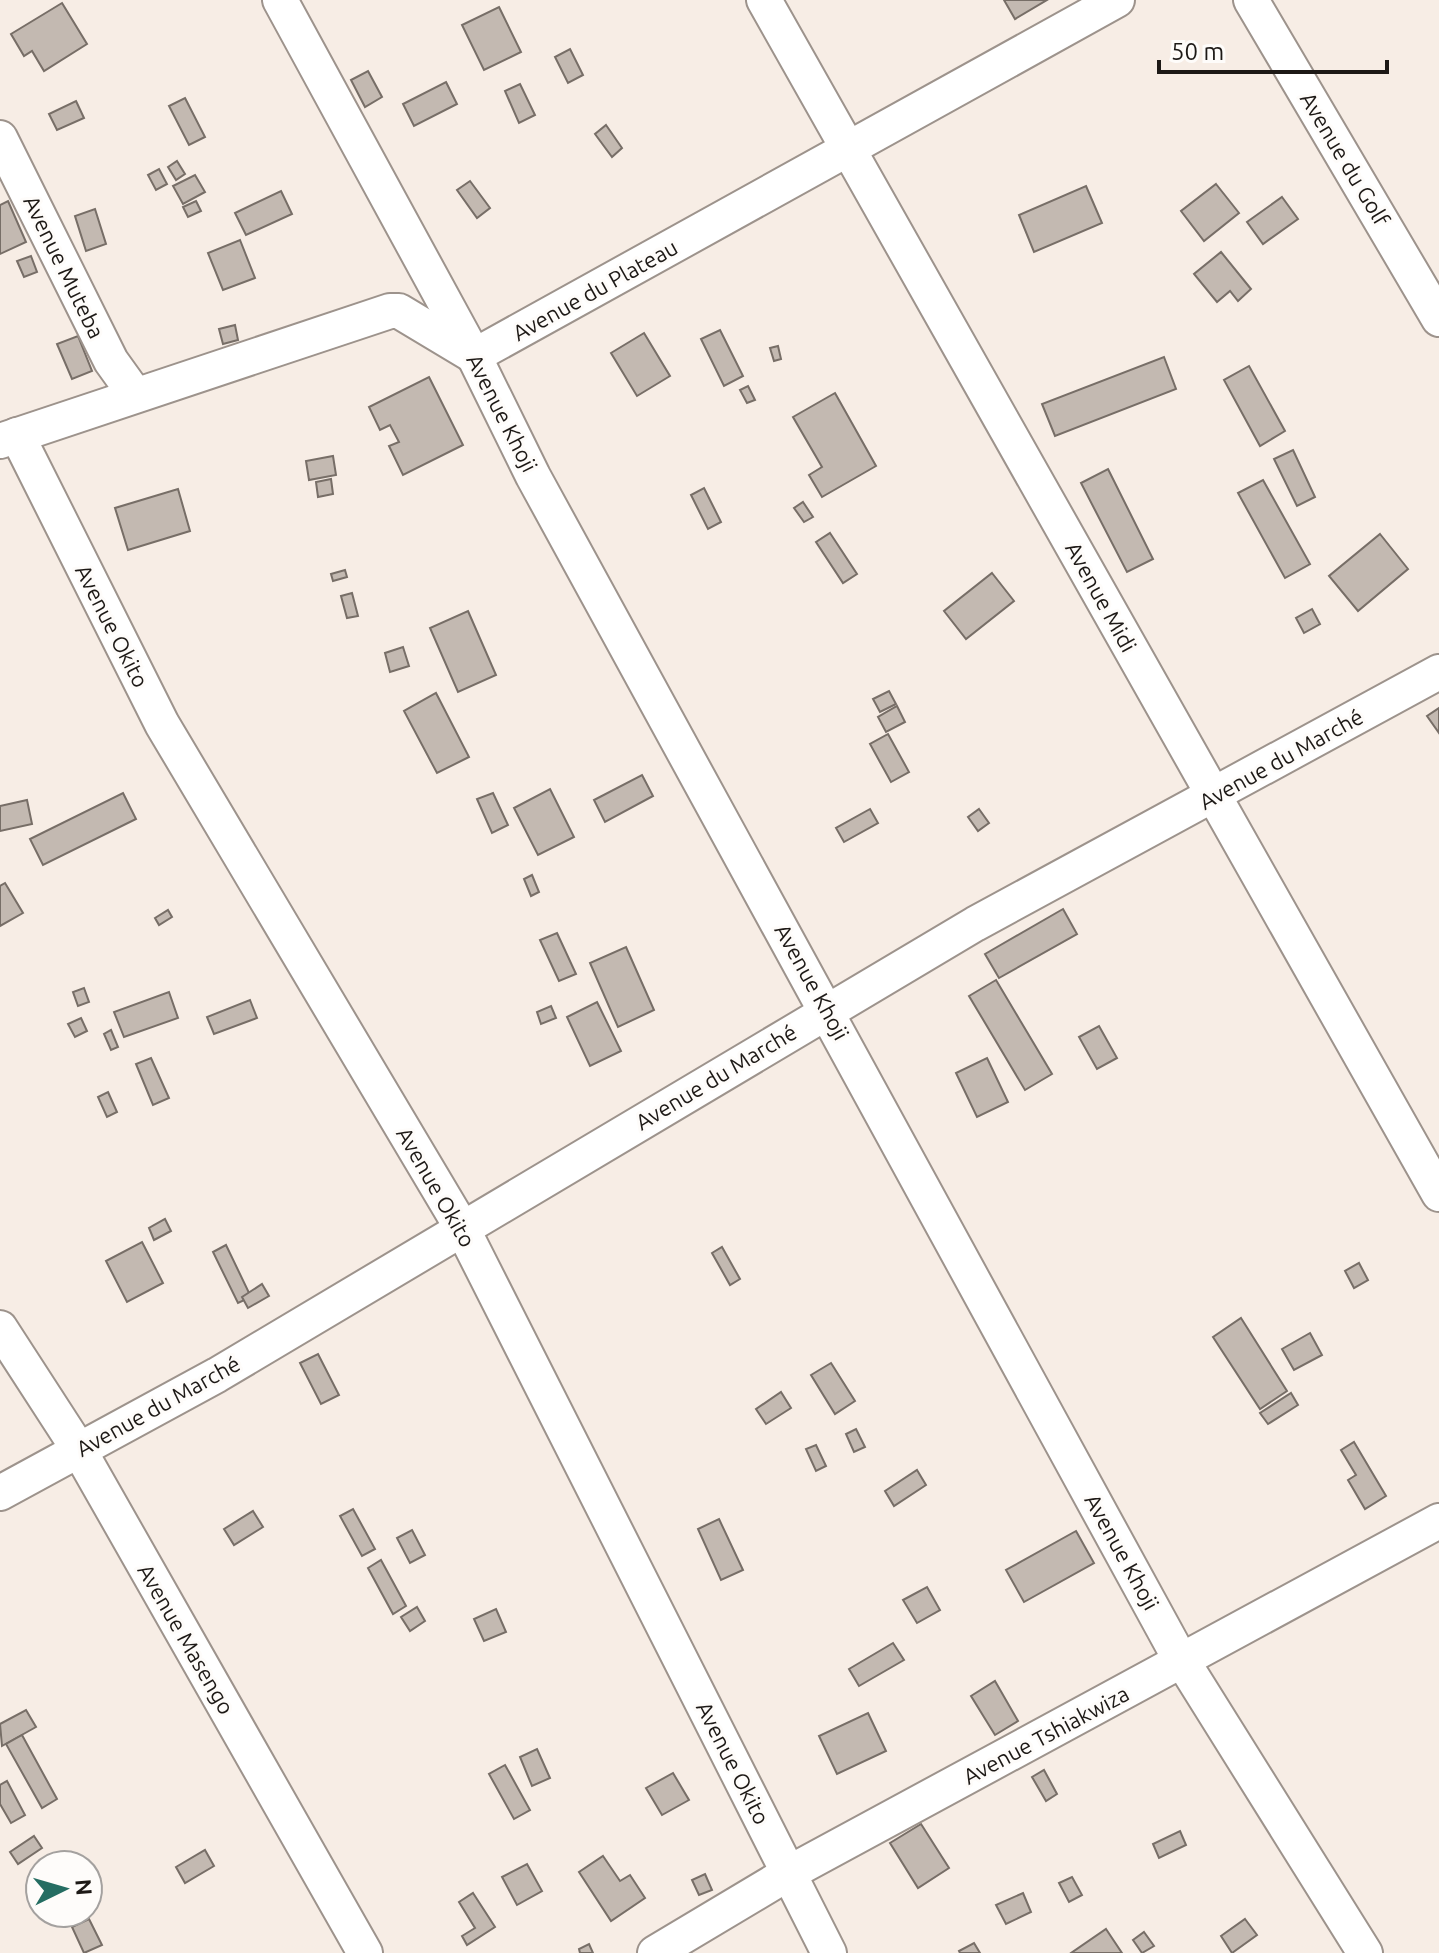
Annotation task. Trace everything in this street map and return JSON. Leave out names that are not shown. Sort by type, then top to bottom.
[{"type":"street","name":"Avenue Khoji","points":[[280,0],[474,356],[533,476],[1182,1662],[1365,1953]]},
{"type":"street","name":"Avenue Midi","points":[[764,0],[1439,1194]]},
{"type":"street","name":"Avenue du Plateau","points":[[474,356],[1117,0]]},
{"type":"street","name":"Avenue du Golf","points":[[1251,0],[1439,319]]},
{"type":"street","name":"Avenue Muteba","points":[[0,138],[111,361],[134,393]]},
{"type":"street","points":[[9,438],[134,393],[390,311],[399,311],[474,356]]},
{"type":"street","name":"Avenue Okito","points":[[9,438],[162,724],[462,1228],[829,1953]]},
{"type":"street","name":"Avenue du Marché","points":[[0,1493],[217,1375],[975,924],[1439,672]]},
{"type":"street","name":"Avenue Masengo","points":[[0,1328],[79,1450],[365,1953]]},
{"type":"street","name":"Avenue Tshiakwiza","points":[[655,1953],[789,1873],[1439,1521]]},
{"type":"building","points":[[1004,0],[1047,0],[1015,19]]},
{"type":"building","points":[[62,3],[87,44],[44,71],[32,51],[24,56],[11,34]]},
{"type":"building","points":[[499,7],[521,52],[484,70],[462,25]]},
{"type":"building","points":[[570,49],[583,75],[568,83],[555,57]]},
{"type":"building","points":[[368,71],[382,97],[365,107],[351,80]]},
{"type":"building","points":[[446,82],[457,104],[414,126],[403,104]]},
{"type":"building","points":[[520,84],[535,115],[519,123],[505,91]]},
{"type":"building","points":[[185,98],[205,137],[189,145],[169,106]]},
{"type":"building","points":[[76,101],[84,118],[57,130],[49,114]]},
{"type":"building","points":[[606,125],[622,148],[612,157],[595,134]]},
{"type":"building","points":[[177,161],[185,174],[176,180],[168,167]]},
{"type":"building","points":[[159,169],[167,184],[156,190],[148,175]]},
{"type":"building","points":[[195,175],[205,192],[183,204],[173,186]]},
{"type":"building","points":[[470,181],[490,208],[477,218],[457,190]]},
{"type":"building","points":[[1216,184],[1239,213],[1204,241],[1181,211]]},
{"type":"building","points":[[1086,186],[1102,223],[1034,252],[1019,215]]},
{"type":"building","points":[[281,191],[292,214],[246,235],[235,213]]},
{"type":"building","points":[[1282,197],[1298,219],[1263,244],[1247,222]]},
{"type":"building","points":[[8,201],[26,242],[0,254],[0,205]]},
{"type":"building","points":[[196,201],[201,211],[188,217],[183,207]]},
{"type":"building","points":[[95,209],[106,244],[86,251],[75,216]]},
{"type":"building","points":[[240,240],[255,278],[223,290],[208,253]]},
{"type":"building","points":[[1221,252],[1251,289],[1238,301],[1230,291],[1217,302],[1194,274]]},
{"type":"building","points":[[31,256],[37,272],[24,277],[17,261]]},
{"type":"building","points":[[235,325],[238,340],[223,344],[219,329]]},
{"type":"building","points":[[720,330],[743,376],[724,386],[701,339]]},
{"type":"building","points":[[644,333],[670,376],[637,396],[611,353]]},
{"type":"building","points":[[78,336],[92,371],[72,379],[57,344]]},
{"type":"building","points":[[778,346],[781,359],[774,361],[770,348]]},
{"type":"building","points":[[1164,357],[1176,389],[1055,436],[1042,404]]},
{"type":"building","points":[[1249,366],[1285,431],[1260,446],[1224,380]]},
{"type":"building","points":[[429,377],[463,445],[403,475],[389,446],[399,442],[390,425],[380,430],[369,407]]},
{"type":"building","points":[[748,386],[755,400],[747,403],[740,390]]},
{"type":"building","points":[[835,393],[876,466],[822,497],[809,475],[822,467],[793,417]]},
{"type":"building","points":[[1293,450],[1315,497],[1297,506],[1274,459]]},
{"type":"building","points":[[333,456],[336,475],[309,480],[306,461]]},
{"type":"building","points":[[1108,469],[1153,559],[1127,572],[1081,483]]},
{"type":"building","points":[[331,479],[333,494],[318,497],[316,482]]},
{"type":"building","points":[[1263,480],[1310,564],[1285,578],[1238,493]]},
{"type":"building","points":[[704,488],[721,522],[708,529],[691,495]]},
{"type":"building","points":[[178,489],[190,531],[128,550],[115,508]]},
{"type":"building","points":[[803,502],[813,517],[804,522],[794,508]]},
{"type":"building","points":[[830,533],[857,574],[843,583],[816,542]]},
{"type":"building","points":[[1380,534],[1408,569],[1358,611],[1329,576]]},
{"type":"building","points":[[345,570],[347,577],[333,581],[331,574]]},
{"type":"building","points":[[992,573],[1014,601],[966,639],[944,611]]},
{"type":"building","points":[[352,593],[358,616],[347,618],[341,596]]},
{"type":"building","points":[[1312,609],[1320,624],[1304,633],[1296,618]]},
{"type":"building","points":[[468,611],[496,675],[458,692],[430,628]]},
{"type":"building","points":[[403,647],[409,666],[390,672],[385,653]]},
{"type":"building","points":[[889,691],[896,704],[880,712],[873,699]]},
{"type":"building","points":[[436,693],[469,757],[437,773],[404,711]]},
{"type":"building","points":[[897,706],[905,722],[886,732],[878,717]]},
{"type":"building","points":[[1439,708],[1439,733],[1427,716]]},
{"type":"building","points":[[888,734],[909,772],[891,782],[870,744]]},
{"type":"building","points":[[642,775],[653,796],[605,822],[594,800]]},
{"type":"building","points":[[550,789],[574,837],[538,855],[514,808]]},
{"type":"building","points":[[123,793],[136,819],[43,865],[30,839]]},
{"type":"building","points":[[493,793],[508,825],[492,833],[477,799]]},
{"type":"building","points":[[27,800],[32,824],[0,831],[0,806]]},
{"type":"building","points":[[870,809],[878,823],[844,842],[836,828]]},
{"type":"building","points":[[979,809],[989,823],[978,831],[968,817]]},
{"type":"building","points":[[532,875],[539,892],[531,896],[524,879]]},
{"type":"building","points":[[5,883],[23,913],[0,926],[0,886]]},
{"type":"building","points":[[1063,909],[1077,934],[999,978],[985,954]]},
{"type":"building","points":[[168,910],[172,917],[159,925],[155,918]]},
{"type":"building","points":[[557,933],[576,974],[559,981],[540,940]]},
{"type":"building","points":[[626,947],[654,1010],[618,1027],[590,963]]},
{"type":"building","points":[[996,980],[1052,1074],[1025,1090],[969,996]]},
{"type":"building","points":[[84,988],[89,1002],[78,1006],[73,992]]},
{"type":"building","points":[[169,992],[178,1018],[124,1037],[114,1012]]},
{"type":"building","points":[[250,1000],[257,1018],[214,1034],[207,1017]]},
{"type":"building","points":[[597,1002],[621,1051],[590,1066],[567,1017]]},
{"type":"building","points":[[551,1006],[556,1018],[541,1024],[537,1012]]},
{"type":"building","points":[[81,1018],[87,1031],[75,1037],[68,1024]]},
{"type":"building","points":[[1099,1026],[1117,1058],[1097,1069],[1079,1037]]},
{"type":"building","points":[[111,1030],[118,1047],[111,1050],[104,1034]]},
{"type":"building","points":[[151,1058],[169,1098],[153,1105],[136,1064]]},
{"type":"building","points":[[987,1058],[1008,1102],[977,1117],[956,1073]]},
{"type":"building","points":[[108,1092],[117,1112],[107,1117],[98,1097]]},
{"type":"building","points":[[165,1219],[171,1231],[154,1240],[149,1228]]},
{"type":"building","points":[[142,1242],[163,1283],[127,1302],[106,1261]]},
{"type":"building","points":[[226,1245],[251,1297],[238,1303],[213,1252]]},
{"type":"building","points":[[722,1247],[740,1279],[730,1285],[712,1253]]},
{"type":"building","points":[[1359,1263],[1368,1280],[1354,1288],[1345,1271]]},
{"type":"building","points":[[262,1284],[269,1296],[248,1308],[242,1297]]},
{"type":"building","points":[[1241,1318],[1287,1391],[1260,1409],[1213,1337]]},
{"type":"building","points":[[1310,1333],[1322,1355],[1294,1370],[1282,1349]]},
{"type":"building","points":[[318,1354],[339,1395],[321,1404],[300,1363]]},
{"type":"building","points":[[831,1363],[855,1401],[835,1414],[811,1375]]},
{"type":"building","points":[[781,1392],[791,1408],[766,1424],[756,1409]]},
{"type":"building","points":[[1291,1393],[1298,1405],[1268,1424],[1260,1413]]},
{"type":"building","points":[[856,1429],[865,1447],[854,1452],[846,1434]]},
{"type":"building","points":[[1354,1442],[1386,1496],[1365,1509],[1348,1480],[1356,1475],[1341,1450]]},
{"type":"building","points":[[816,1445],[826,1466],[816,1471],[806,1449]]},
{"type":"building","points":[[917,1470],[926,1485],[894,1506],[885,1491]]},
{"type":"building","points":[[353,1509],[375,1549],[362,1556],[340,1516]]},
{"type":"building","points":[[253,1511],[263,1527],[234,1545],[224,1529]]},
{"type":"building","points":[[719,1519],[743,1570],[721,1580],[698,1529]]},
{"type":"building","points":[[412,1530],[425,1555],[410,1563],[397,1538]]},
{"type":"building","points":[[1076,1531],[1094,1563],[1024,1602],[1006,1570]]},
{"type":"building","points":[[381,1560],[406,1606],[393,1614],[368,1568]]},
{"type":"building","points":[[927,1587],[940,1610],[917,1623],[903,1600]]},
{"type":"building","points":[[417,1607],[425,1621],[410,1631],[401,1617]]},
{"type":"building","points":[[496,1609],[506,1632],[484,1641],[474,1619]]},
{"type":"building","points":[[893,1643],[904,1660],[859,1686],[849,1669]]},
{"type":"building","points":[[995,1681],[1018,1721],[995,1735],[971,1696]]},
{"type":"building","points":[[26,1710],[36,1727],[2,1746],[0,1724]]},
{"type":"building","points":[[868,1713],[886,1751],[837,1774],[819,1736]]},
{"type":"building","points":[[22,1735],[57,1799],[42,1808],[6,1744]]},
{"type":"building","points":[[537,1749],[550,1778],[532,1786],[520,1757]]},
{"type":"building","points":[[505,1765],[530,1810],[514,1819],[489,1774]]},
{"type":"building","points":[[1044,1770],[1057,1794],[1046,1801],[1032,1777]]},
{"type":"building","points":[[673,1773],[689,1800],[662,1815],[646,1788]]},
{"type":"building","points":[[7,1781],[25,1815],[11,1823],[0,1804],[0,1785]]},
{"type":"building","points":[[921,1824],[949,1868],[918,1888],[890,1843]]},
{"type":"building","points":[[1180,1831],[1186,1845],[1159,1858],[1153,1844]]},
{"type":"building","points":[[34,1836],[42,1848],[24,1849],[24,1860],[18,1864],[10,1852]]},
{"type":"building","points":[[205,1850],[214,1866],[185,1883],[176,1867]]},
{"type":"building","points":[[603,1856],[620,1881],[630,1875],[645,1898],[611,1921],[579,1872]]},
{"type":"building","points":[[527,1864],[542,1891],[517,1905],[502,1877]]},
{"type":"building","points":[[705,1874],[712,1890],[699,1895],[692,1880]]},
{"type":"building","points":[[1072,1877],[1082,1895],[1069,1902],[1059,1883]]},
{"type":"building","points":[[473,1893],[495,1927],[467,1945],[462,1936],[475,1928],[459,1902]]},
{"type":"building","points":[[1023,1893],[1031,1912],[1006,1924],[996,1905]]},
{"type":"building","points":[[1245,1919],[1257,1935],[1232,1953],[1221,1936]]},
{"type":"building","points":[[73,1929],[94,1929],[102,1945],[84,1953]]},
{"type":"building","points":[[1106,1929],[1122,1953],[1071,1953]]},
{"type":"building","points":[[1144,1932],[1154,1946],[1142,1953],[1133,1940]]},
{"type":"building","points":[[974,1943],[980,1953],[960,1953],[959,1951]]},
{"type":"building","points":[[589,1944],[593,1953],[580,1953],[579,1949]]}]
